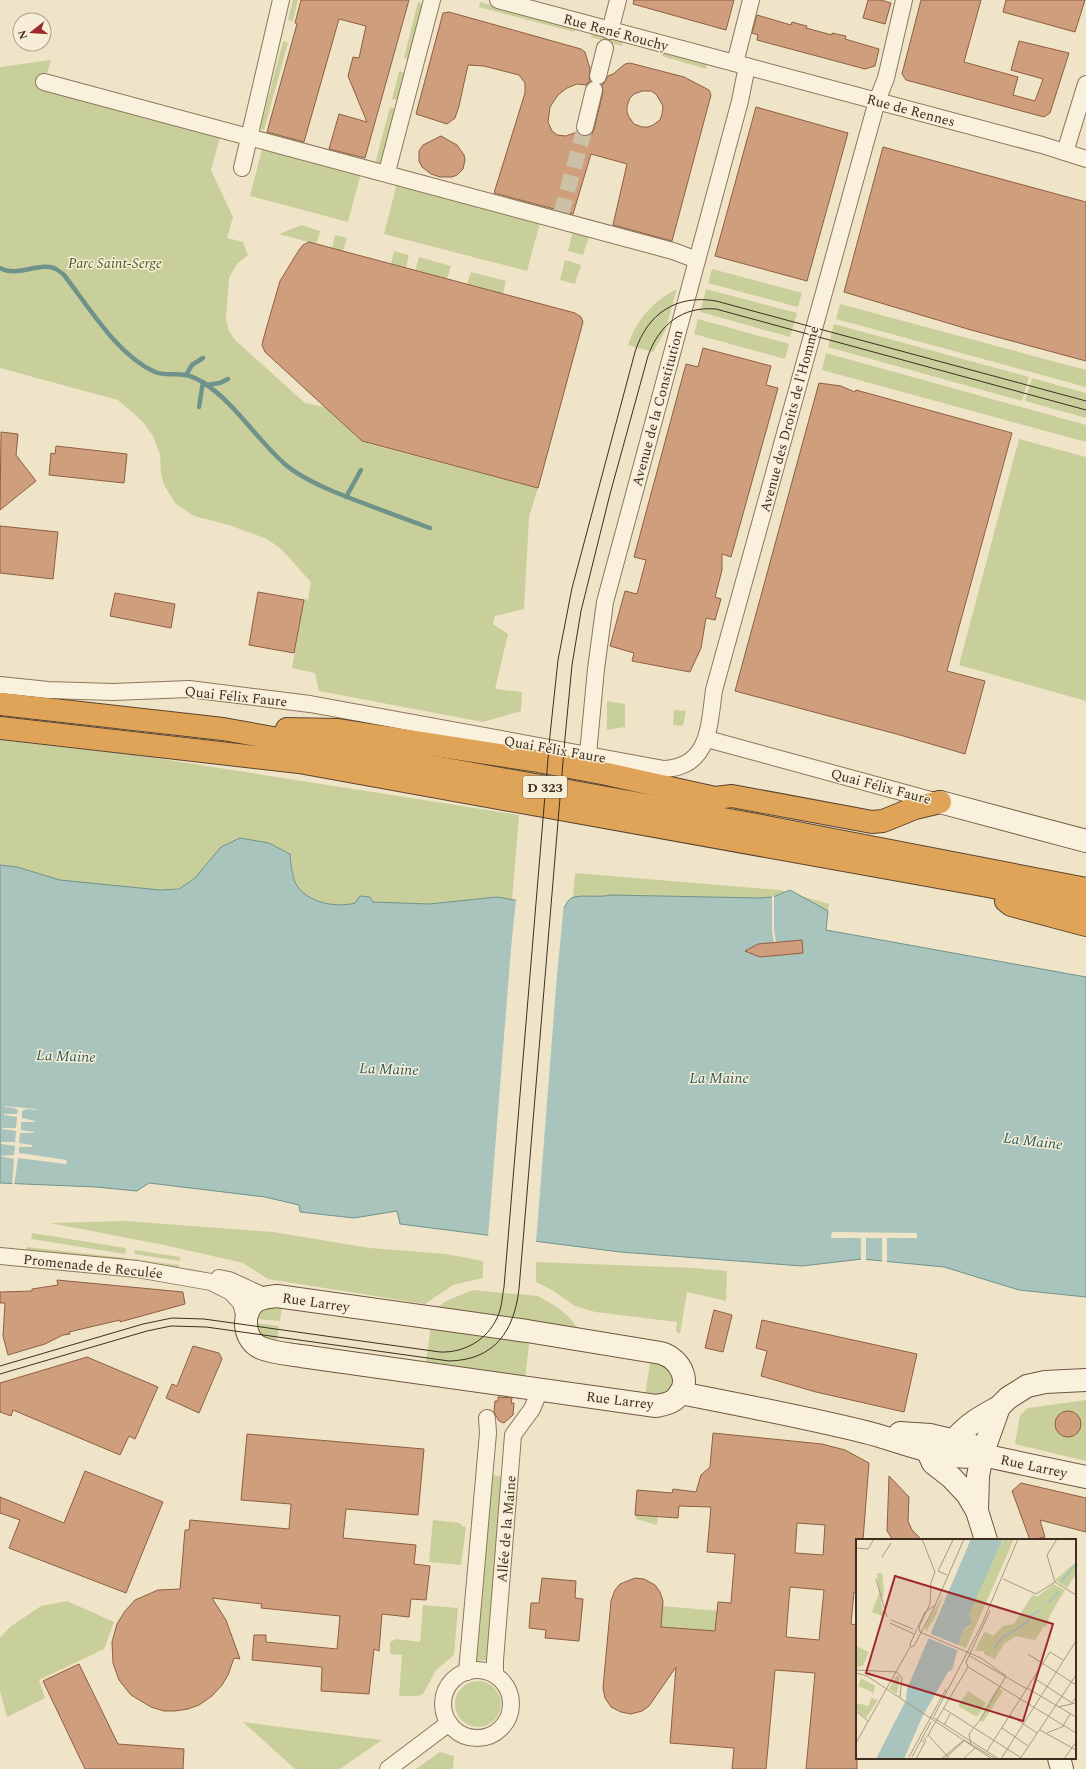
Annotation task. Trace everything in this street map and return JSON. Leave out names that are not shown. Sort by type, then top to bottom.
[{"type":"highway","name":"D 323","points":[[0,704],[223,729],[751,824],[1086,889]]},
{"type":"highway","name":"D 323","points":[[0,728],[299,762],[988,886],[1086,906]]},
{"type":"highway","points":[[223,729],[338,730],[608,774],[716,798],[732,796],[872,822],[883,821],[915,808],[940,802]]},
{"type":"highway","points":[[716,798],[751,824]]},
{"type":"highway","points":[[988,886],[1011,905],[1086,925]]},
{"type":"street","points":[[242,168],[281,0]]},
{"type":"street","points":[[388,168],[432,0]]},
{"type":"street","name":"Rue René Rouchy","points":[[498,0],[610,31],[741,64]]},
{"type":"street","points":[[610,31],[618,0]]},
{"type":"street","name":"Avenue de la Constitution","points":[[588,754],[596,669],[605,602],[740,101],[741,64],[751,0]]},
{"type":"street","name":"Avenue des Droits de l'Homme","points":[[707,739],[714,690],[877,101],[886,78],[904,0]]},
{"type":"street","points":[[585,127],[605,48]]},
{"type":"street","name":"Rue de Rennes","points":[[741,64],[1086,159]]},
{"type":"street","points":[[44,82],[250,138],[560,217],[697,260]]},
{"type":"street","points":[[1065,152],[1086,84]]},
{"type":"street","name":"Quai Félix Faure","points":[[0,685],[48,690],[113,692],[189,689],[310,704],[664,769],[677,768],[688,763],[698,755],[707,739],[1086,841]]},
{"type":"street","points":[[310,704],[338,730]]},
{"type":"street","name":"Promenade de Reculée","points":[[0,1256],[137,1269],[185,1276],[211,1282],[231,1292],[241,1303],[246,1318]]},
{"type":"street","name":"Promenade de Reculée","points":[[185,1276],[211,1276],[223,1279],[266,1297]]},
{"type":"street","name":"Rue Larrey","points":[[266,1297],[288,1297],[527,1331],[661,1353],[672,1358],[680,1366],[684,1382],[680,1393],[669,1403],[656,1406],[425,1372],[301,1356],[261,1348],[253,1342],[248,1333],[246,1318],[252,1305],[257,1300],[266,1297]]},
{"type":"street","points":[[954,1440],[977,1418],[999,1407],[1008,1398],[1027,1386],[1045,1382],[1086,1380]]},
{"type":"street","name":"Allée de la Maine","points":[[495,1675],[513,1435],[532,1409],[540,1390]]},
{"type":"street","name":"Rue Larrey","points":[[680,1393],[865,1432],[927,1450],[970,1458],[982,1456],[1086,1477]]},
{"type":"street","points":[[977,1511],[978,1476],[982,1456],[999,1407]]},
{"type":"street","name":"Allée de la Maine","points":[[467,1672],[488,1433],[487,1418]]},
{"type":"street","name":"Rue Larrey","points":[[865,1432],[910,1433],[954,1440],[970,1445],[982,1456]]},
{"type":"street","points":[[927,1450],[933,1462],[951,1477],[967,1494],[977,1511],[986,1539]]},
{"type":"street","points":[[477,1670],[486,1671],[495,1675],[507,1688],[510,1696],[510,1713],[502,1727],[489,1736],[472,1738],[462,1734],[449,1723],[443,1708],[447,1689],[452,1682],[467,1672],[477,1670]]},
{"type":"street","points":[[388,1769],[449,1723]]},
{"type":"street","points":[[1059,1759],[1062,1769]]},
{"type":"green space","points":[[293,0],[298,0],[293,21],[288,20]]},
{"type":"green space","points":[[418,2],[424,4],[409,59],[404,58]]},
{"type":"green space","points":[[480,2],[576,28],[574,32],[479,7]]},
{"type":"green space","points":[[592,33],[623,42],[622,46],[591,37]]},
{"type":"green space","points":[[283,41],[288,43],[264,130],[260,129]]},
{"type":"green space","points":[[664,51],[707,64],[706,69],[662,56]]},
{"type":"green space","name":"Parc Saint-Serge","points":[[51,60],[46,76],[221,134],[211,170],[233,217],[227,238],[243,242],[248,255],[237,264],[229,278],[226,320],[229,331],[235,340],[305,403],[325,407],[356,436],[369,444],[538,488],[529,517],[524,609],[495,616],[493,624],[508,634],[495,689],[522,692],[521,711],[483,722],[319,691],[315,673],[292,668],[304,599],[308,600],[311,582],[281,549],[267,539],[229,525],[194,516],[176,504],[164,485],[161,474],[160,454],[153,436],[142,421],[118,400],[0,368],[0,67]]},
{"type":"green space","points":[[399,71],[405,73],[398,100],[392,99]]},
{"type":"green space","points":[[390,107],[396,109],[381,165],[375,164]]},
{"type":"green space","points":[[263,146],[361,173],[348,222],[250,196]]},
{"type":"green space","points":[[397,183],[540,223],[527,271],[384,234]]},
{"type":"green space","points":[[302,225],[320,231],[316,244],[279,234]]},
{"type":"green space","points":[[573,231],[589,236],[583,255],[568,251]]},
{"type":"green space","points":[[335,235],[347,238],[343,251],[332,248]]},
{"type":"green space","points":[[394,251],[409,255],[406,268],[391,264]]},
{"type":"green space","points":[[419,257],[451,266],[447,279],[415,271]]},
{"type":"green space","points":[[565,260],[581,265],[575,284],[560,280]]},
{"type":"green space","points":[[712,269],[802,293],[798,307],[708,283]]},
{"type":"green space","points":[[471,272],[506,281],[503,294],[467,284]]},
{"type":"green space","points":[[677,289],[665,331],[653,352],[628,345],[631,336],[646,312],[660,299]]},
{"type":"green space","points":[[706,289],[797,313],[790,337],[700,312]]},
{"type":"green space","points":[[840,304],[1086,370],[1086,387],[836,319]]},
{"type":"green space","points":[[698,319],[789,344],[785,359],[694,334]]},
{"type":"green space","points":[[834,324],[1029,377],[1022,401],[828,347]]},
{"type":"green space","points":[[826,353],[1086,425],[1086,442],[822,370]]},
{"type":"green space","points":[[1032,378],[1086,393],[1086,418],[1025,401]]},
{"type":"green space","points":[[1019,439],[1086,457],[1086,701],[959,665]]},
{"type":"green space","points":[[607,701],[625,704],[625,727],[607,730]]},
{"type":"green space","points":[[674,710],[686,711],[683,726],[673,725]]},
{"type":"green space","points":[[0,740],[143,756],[519,815],[512,900],[497,897],[429,904],[403,904],[373,902],[360,896],[355,903],[339,905],[330,904],[313,899],[300,890],[294,880],[291,858],[221,847],[198,875],[186,885],[173,889],[121,887],[59,880],[15,867],[0,865]]},
{"type":"green space","points":[[575,873],[780,890],[829,904],[826,924],[570,937]]},
{"type":"green space","points":[[125,1221],[273,1232],[370,1248],[446,1254],[483,1261],[483,1278],[453,1285],[425,1304],[268,1279],[243,1263],[164,1245],[50,1223]]},
{"type":"green space","points":[[32,1233],[126,1248],[125,1254],[31,1239]]},
{"type":"green space","points":[[27,1247],[126,1258],[126,1261],[26,1250]]},
{"type":"green space","points":[[135,1250],[180,1257],[180,1261],[134,1254]]},
{"type":"green space","points":[[132,1259],[179,1265],[179,1269],[132,1263]]},
{"type":"green space","points":[[536,1262],[694,1268],[727,1271],[726,1301],[687,1292],[680,1334],[676,1331],[677,1322],[595,1312],[575,1306],[552,1290],[536,1282]]},
{"type":"green space","points":[[473,1290],[538,1296],[557,1307],[569,1317],[582,1334],[531,1326],[525,1380],[425,1369],[433,1310],[448,1300]]},
{"type":"green space","points":[[283,1301],[280,1321],[256,1319],[262,1308]]},
{"type":"green space","points":[[256,1323],[279,1326],[276,1346],[259,1333]]},
{"type":"green space","points":[[651,1356],[672,1373],[672,1386],[667,1393],[645,1397]]},
{"type":"green space","points":[[1086,1400],[1086,1461],[1015,1444],[1020,1415],[1028,1408]]},
{"type":"green space","points":[[494,1475],[501,1477],[503,1481],[487,1660],[475,1661],[490,1477]]},
{"type":"green space","points":[[635,1515],[658,1516],[657,1525],[636,1519]]},
{"type":"green space","points":[[433,1520],[460,1523],[462,1526],[466,1527],[461,1565],[429,1562]]},
{"type":"green space","points":[[67,1601],[114,1622],[104,1649],[39,1680],[45,1698],[7,1717],[0,1691],[0,1638],[10,1627],[41,1606]]},
{"type":"green space","points":[[423,1605],[458,1608],[454,1655],[436,1670],[423,1694],[418,1696],[399,1696],[402,1655],[390,1654],[390,1642],[396,1639],[420,1642]]},
{"type":"green space","points":[[663,1606],[730,1612],[729,1633],[661,1627]]},
{"type":"green space","points":[[478,1681],[491,1685],[497,1691],[501,1704],[497,1717],[491,1723],[478,1727],[465,1723],[459,1717],[455,1704],[459,1691],[465,1685]]},
{"type":"green space","points":[[243,1722],[382,1740],[340,1769],[295,1769]]},
{"type":"green space","points":[[440,1752],[454,1756],[453,1769],[416,1769]]},
{"type":"water","name":"La Maine","points":[[240,838],[269,843],[290,854],[296,884],[307,896],[314,900],[331,904],[339,905],[355,903],[360,896],[370,897],[373,902],[429,904],[497,897],[564,908],[569,900],[579,896],[611,895],[760,898],[773,897],[790,890],[828,911],[826,930],[1086,977],[1086,1297],[1019,1290],[944,1267],[862,1259],[802,1266],[620,1252],[400,1224],[397,1211],[354,1218],[300,1212],[299,1205],[265,1197],[149,1183],[137,1191],[96,1187],[0,1183],[0,865],[17,867],[60,880],[160,890],[179,889],[194,879],[221,847]]},
{"type":"pier","points":[[772,896],[774,896],[774,930],[776,942],[774,943],[772,931]]},
{"type":"pier","points":[[516,899],[561,906],[564,904],[536,1243],[488,1237]]},
{"type":"pier","points":[[5,1106],[36,1109],[27,1109],[22,1111],[22,1118],[35,1122],[21,1122],[21,1130],[34,1133],[20,1133],[19,1143],[32,1145],[32,1147],[19,1147],[19,1153],[67,1160],[66,1164],[18,1158],[14,1186],[12,1186],[14,1159],[0,1156],[14,1155],[15,1146],[1,1144],[1,1142],[15,1142],[16,1131],[2,1128],[16,1128],[17,1117],[4,1114],[17,1114],[18,1110]]},
{"type":"pier","points":[[832,1232],[917,1233],[917,1238],[887,1238],[887,1262],[882,1262],[882,1238],[866,1238],[866,1261],[861,1261],[861,1238],[831,1238]]},
{"type":"building","points":[[301,0],[409,0],[365,158],[329,149],[339,114],[367,122],[348,76],[353,57],[359,58],[366,26],[339,19],[304,142],[267,132],[297,24],[295,23]]},
{"type":"building","points":[[634,0],[734,0],[726,30],[633,4]]},
{"type":"building","points":[[868,0],[881,0],[891,3],[885,24],[863,18]]},
{"type":"building","points":[[921,0],[981,0],[964,62],[1018,77],[1013,95],[1035,101],[1043,79],[1011,70],[1019,41],[1069,53],[1050,113],[1044,117],[906,80],[902,74]]},
{"type":"building","points":[[1006,0],[1085,0],[1075,32],[1003,12]]},
{"type":"building","points":[[449,12],[581,49],[585,52],[590,69],[590,81],[586,85],[577,84],[567,88],[558,95],[550,107],[548,122],[552,131],[557,135],[566,136],[577,132],[582,136],[592,134],[603,92],[602,85],[608,76],[613,74],[625,64],[630,63],[684,77],[709,90],[711,95],[672,241],[613,225],[627,164],[591,154],[573,214],[494,193],[525,93],[525,83],[519,75],[484,66],[468,65],[455,118],[447,124],[416,114],[443,13]],"holes":[[[642,91],[651,91],[656,94],[663,106],[660,120],[648,127],[642,127],[634,124],[627,112],[627,106],[630,98],[634,94]]]},
{"type":"building","points":[[757,15],[791,25],[792,22],[807,26],[806,28],[832,35],[832,33],[846,36],[845,39],[879,49],[875,66],[865,69],[757,40],[758,35],[752,33]]},
{"type":"building","points":[[756,107],[848,133],[807,281],[715,256]]},
{"type":"building","points":[[441,136],[457,145],[464,155],[465,160],[463,169],[457,175],[452,177],[440,177],[431,174],[422,167],[419,161],[419,151],[423,145]]},
{"type":"building","points":[[883,147],[1086,202],[1086,361],[971,330],[844,292]]},
{"type":"building","points":[[309,242],[575,313],[581,317],[583,322],[538,488],[362,441],[265,352],[262,345],[263,340],[280,281],[299,250],[303,245]]},
{"type":"building","points":[[703,348],[771,366],[766,385],[778,388],[731,557],[722,554],[722,570],[715,597],[721,599],[715,620],[706,618],[701,648],[690,672],[632,661],[634,653],[610,646],[625,591],[637,594],[646,560],[634,557],[686,364],[698,367]]},
{"type":"building","points":[[819,383],[841,386],[855,392],[856,390],[1012,433],[947,671],[985,681],[965,754],[735,691]]},
{"type":"building","points":[[1,432],[18,434],[16,455],[36,481],[0,510]]},
{"type":"building","points":[[56,446],[127,454],[124,483],[49,475],[51,453],[55,454]]},
{"type":"building","points":[[0,526],[58,532],[53,579],[0,573]]},
{"type":"building","points":[[258,592],[304,600],[294,653],[249,645]]},
{"type":"building","points":[[115,593],[175,604],[171,628],[110,616]]},
{"type":"building","points":[[802,940],[803,953],[760,957],[745,951],[758,944]]},
{"type":"building","points":[[57,1280],[183,1292],[185,1304],[120,1322],[120,1320],[69,1332],[70,1334],[63,1335],[45,1344],[8,1355],[3,1336],[5,1303],[0,1303],[0,1292],[32,1291],[32,1289],[58,1285]]},
{"type":"building","points":[[714,1310],[732,1315],[723,1352],[705,1348]]},
{"type":"building","points":[[762,1320],[917,1354],[904,1412],[816,1392],[761,1376],[767,1351],[756,1348]]},
{"type":"building","points":[[193,1346],[219,1353],[222,1359],[199,1413],[166,1398],[172,1384],[177,1386]]},
{"type":"building","points":[[87,1357],[158,1387],[135,1439],[129,1436],[120,1455],[13,1410],[11,1416],[0,1412],[0,1383]]},
{"type":"building","points":[[498,1397],[512,1398],[511,1403],[514,1403],[513,1415],[504,1423],[499,1421],[494,1412],[495,1401],[498,1401]]},
{"type":"building","points":[[1068,1411],[1077,1415],[1081,1424],[1077,1433],[1068,1437],[1059,1433],[1055,1424],[1059,1415]]},
{"type":"building","points":[[713,1433],[822,1444],[845,1450],[869,1463],[863,1539],[856,1539],[856,1593],[854,1592],[851,1624],[856,1625],[857,1769],[806,1769],[815,1673],[775,1670],[766,1769],[732,1769],[734,1748],[670,1743],[676,1667],[649,1706],[642,1711],[631,1714],[621,1712],[611,1707],[605,1698],[603,1688],[611,1601],[615,1590],[620,1584],[635,1578],[644,1579],[655,1585],[660,1592],[663,1601],[661,1627],[715,1631],[718,1602],[731,1603],[735,1554],[707,1552],[711,1507],[679,1506],[678,1518],[635,1515],[637,1490],[672,1493],[673,1489],[696,1492],[701,1475],[710,1467]],"holes":[[[797,1523],[825,1525],[823,1555],[795,1553]],[[790,1587],[824,1590],[819,1640],[786,1637]]]},
{"type":"building","points":[[247,1434],[424,1449],[418,1515],[346,1509],[343,1538],[416,1545],[414,1564],[430,1566],[426,1600],[411,1599],[409,1617],[382,1614],[379,1651],[374,1649],[369,1694],[321,1691],[322,1667],[252,1660],[254,1635],[266,1635],[266,1642],[337,1649],[340,1616],[261,1608],[262,1604],[212,1598],[226,1620],[240,1659],[234,1658],[228,1675],[222,1685],[212,1696],[199,1705],[188,1709],[175,1711],[164,1711],[151,1707],[131,1695],[119,1680],[113,1663],[112,1642],[117,1624],[125,1611],[135,1600],[158,1590],[180,1589],[185,1530],[189,1530],[190,1520],[289,1529],[291,1504],[241,1500]]},
{"type":"building","points":[[85,1471],[163,1502],[126,1593],[9,1548],[20,1520],[0,1513],[0,1497],[64,1523]]},
{"type":"building","points":[[889,1476],[909,1497],[908,1521],[912,1530],[921,1539],[892,1539],[887,1531]]},
{"type":"building","points":[[1021,1483],[1086,1498],[1086,1532],[1040,1520],[1045,1537],[1030,1539],[1012,1491]]},
{"type":"building","points":[[542,1578],[576,1581],[575,1598],[583,1599],[579,1641],[545,1638],[546,1630],[529,1628],[531,1603],[539,1603]]},
{"type":"building","points":[[79,1664],[118,1744],[184,1749],[183,1769],[85,1769],[43,1681]]},
{"type":"waterway","points":[[0,268],[6,271],[21,271],[43,267],[56,269],[64,275],[105,329],[128,354],[155,372],[162,374],[187,375],[204,383],[226,401],[265,445],[296,473],[330,490],[430,528]]},
{"type":"waterway","points":[[186,375],[192,365],[203,358]]},
{"type":"waterway","points":[[206,385],[220,383],[228,379]]},
{"type":"waterway","points":[[199,407],[203,382]]},
{"type":"waterway","points":[[346,497],[361,470]]},
{"type":"tunnel","points":[[561,214],[585,127]]},
{"type":"tram line","points":[[0,1366],[143,1324],[172,1318],[204,1319],[440,1352],[458,1350],[474,1344],[493,1326],[500,1310],[504,1287],[550,735],[558,660],[572,588],[635,352],[640,339],[655,317],[676,304],[688,301],[716,301],[1086,401]]},
{"type":"tram line","points":[[0,1374],[147,1331],[171,1326],[206,1327],[449,1361],[479,1355],[490,1349],[507,1330],[512,1318],[519,1289],[572,665],[581,611],[610,494],[648,356],[658,335],[665,327],[682,314],[704,309],[716,309],[1086,410]]}]
